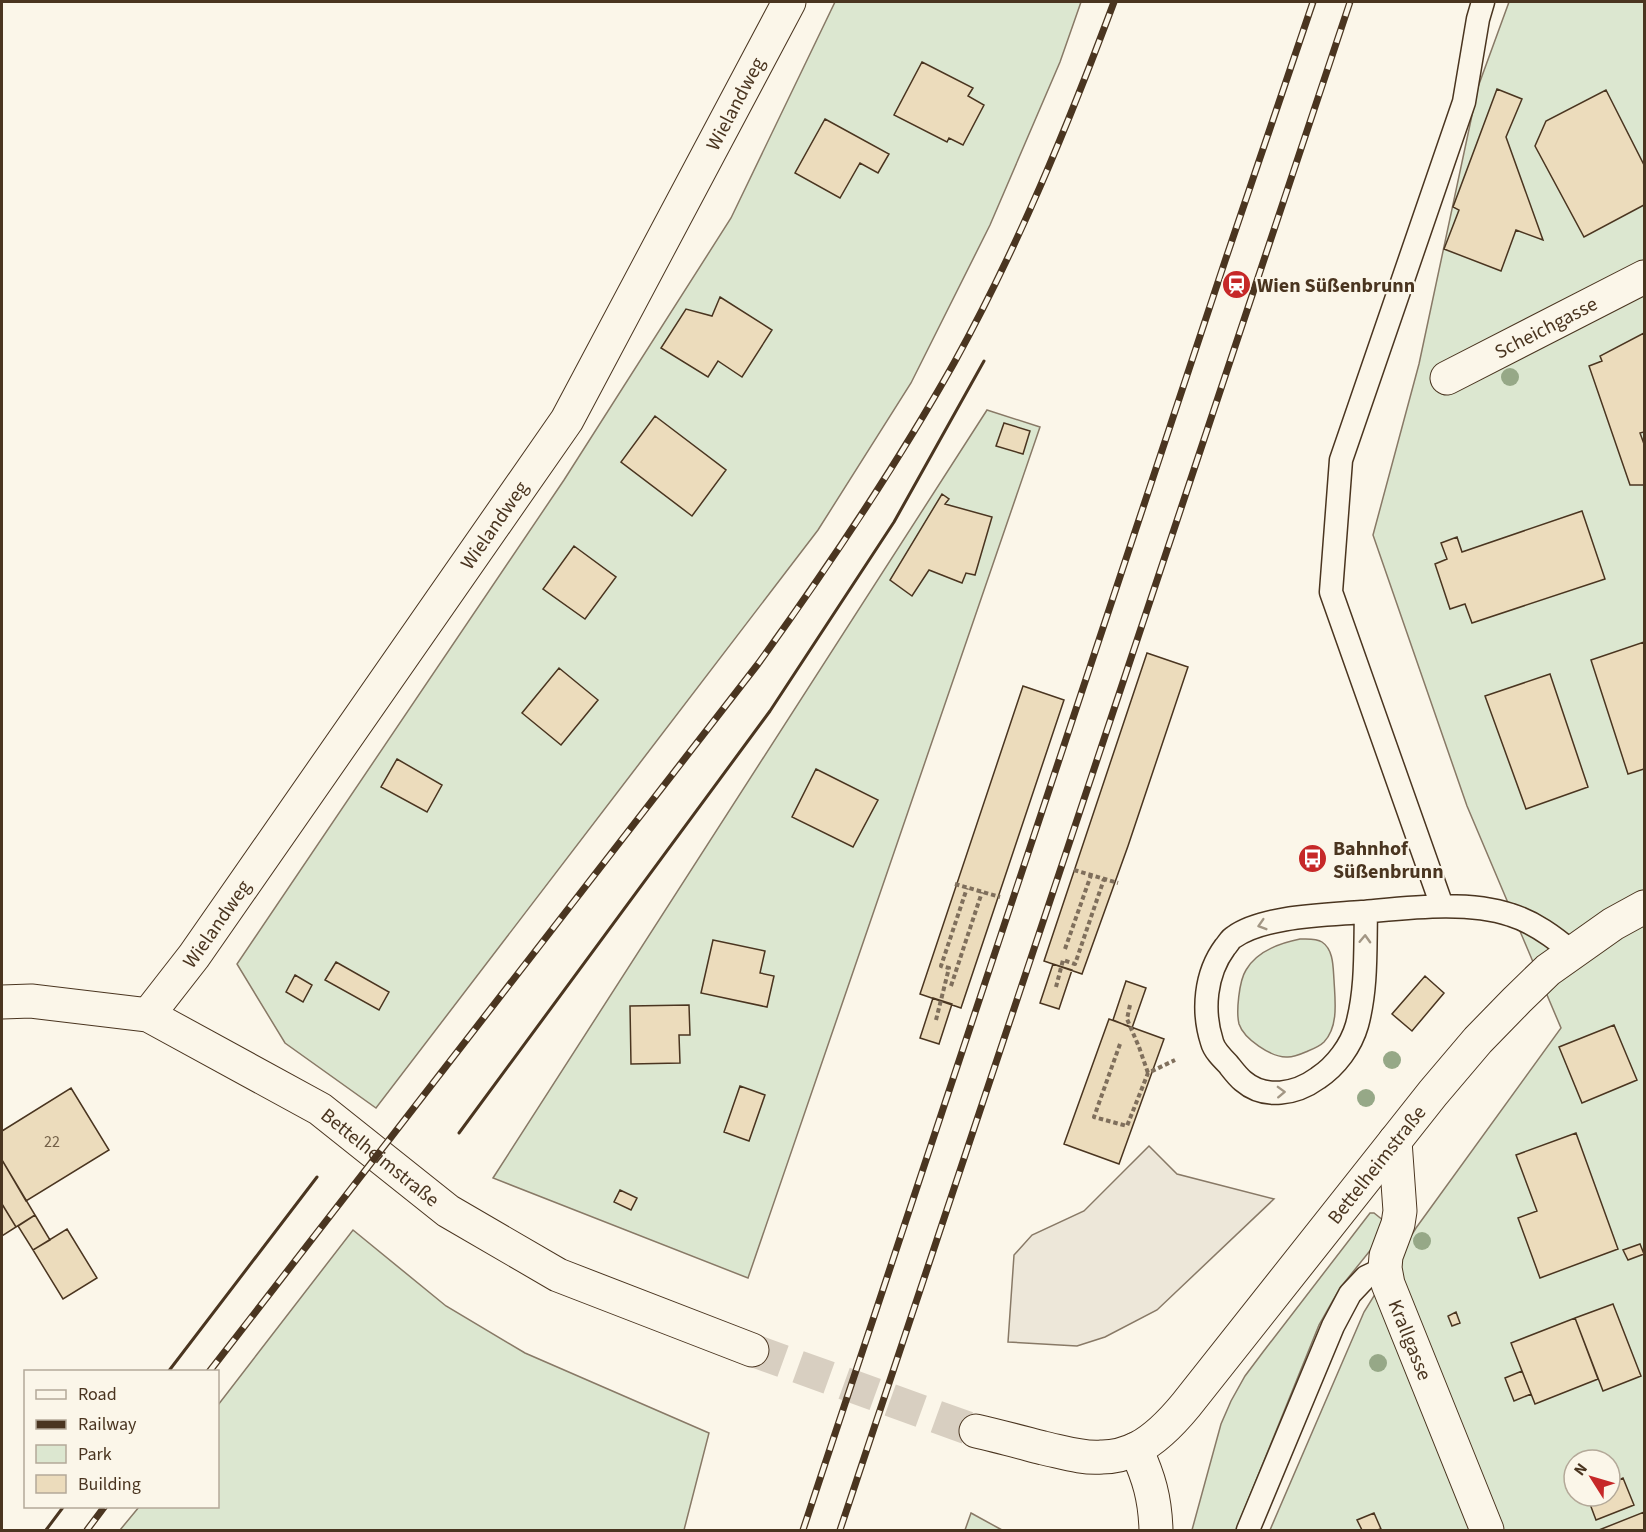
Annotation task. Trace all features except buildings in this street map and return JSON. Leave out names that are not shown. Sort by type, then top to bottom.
[{"type":"street","name":"Wielandweg","points":[[148,1015],[194,956],[567,420],[789,2]]},
{"type":"street","name":"Scheichgasse","points":[[1447,378],[1644,277]]},
{"type":"street","name":"Bettelheimstraße","points":[[976,1431],[1086,1457],[1102,1458],[1136,1449],[1154,1437],[1169,1425],[1186,1405],[1478,1040],[1548,970],[1613,924],[1644,907]]},
{"type":"street","name":"Bettelheimstraße","points":[[2,1002],[31,1001],[148,1015],[320,1109],[448,1211],[558,1275],[752,1350]]},
{"type":"street","name":"Krallgasse","points":[[1395,1141],[1400,1211],[1398,1224],[1386,1256],[1388,1284],[1487,1530]]},
{"type":"street","points":[[1136,1449],[1148,1475],[1154,1501],[1156,1530]]},
{"type":"lane","points":[[1442,906],[1331,592],[1341,460],[1464,102],[1483,2]]},
{"type":"lane","points":[[1366,912],[1363,988],[1357,1026],[1344,1052],[1328,1071],[1306,1087],[1284,1094],[1261,1091],[1244,1082],[1212,1045],[1206,1017],[1207,989],[1216,959],[1233,937],[1261,923],[1319,915],[1442,906],[1472,908],[1510,914],[1554,937],[1572,952]]},
{"type":"lane","points":[[1248,1530],[1333,1326],[1350,1294],[1366,1276],[1386,1268]]},
{"type":"path","points":[[1074,870],[1118,884]]},
{"type":"path","points":[[1065,949],[1091,875]]},
{"type":"path","points":[[1056,987],[1063,960],[1075,964],[1104,879]]},
{"type":"path","points":[[955,884],[1000,897]]},
{"type":"path","points":[[936,1020],[949,968],[941,966],[967,888]]},
{"type":"path","points":[[951,986],[982,892]]},
{"type":"path","points":[[1120,1044],[1094,1117],[1127,1126],[1148,1072],[1127,1019],[1130,1005]]},
{"type":"path","points":[[1148,1072],[1176,1060]]},
{"type":"green space","points":[[835,2],[1081,2],[1060,62],[990,225],[911,383],[818,530],[376,1108],[285,1043],[237,964],[564,480],[731,218]]},
{"type":"green space","points":[[1509,2],[1644,2],[1644,1530],[1270,1530],[1364,1312],[1416,1228],[1561,1028],[1467,806],[1373,535],[1419,364],[1478,87]]},
{"type":"green space","points":[[987,410],[1040,427],[748,1278],[493,1178]]},
{"type":"green space","points":[[1300,939],[1320,941],[1326,945],[1331,954],[1335,996],[1334,1021],[1329,1036],[1321,1045],[1294,1056],[1280,1056],[1259,1046],[1242,1030],[1238,1019],[1240,989],[1246,970],[1256,958],[1277,946]]},
{"type":"green space","points":[[1370,1213],[1374,1213],[1384,1221],[1381,1237],[1340,1288],[1319,1325],[1236,1530],[1192,1530],[1221,1424],[1245,1376]]},
{"type":"green space","points":[[353,1230],[446,1306],[525,1353],[709,1433],[684,1530],[120,1530],[138,1508],[219,1508],[219,1404]]},
{"type":"green space","points":[[971,1513],[1002,1530],[965,1530]]},
{"type":"shaded area","points":[[1149,1146],[1177,1174],[1274,1199],[1157,1310],[1105,1337],[1077,1346],[1008,1342],[1014,1255],[1032,1235],[1084,1211]]},
{"type":"tunnel","points":[[752,1350],[976,1431]]},
{"type":"railway","points":[[211,1370],[758,664],[860,516],[932,402],[1000,275],[1060,140],[1114,2]]},
{"type":"railway","points":[[803,1530],[1313,2]]},
{"type":"railway","points":[[840,1530],[1350,2]]},
{"type":"railway","points":[[87,1530],[104,1508]]},
{"type":"wall","points":[[459,1133],[770,711],[894,522],[984,361]]},
{"type":"wall","points":[[170,1370],[317,1177]]},
{"type":"wall","points":[[46,1530],[62,1508]]},
{"type":"place","name":"Wien Süßenbrunn","points":[[1236,285]]},
{"type":"place","name":"Bahnhof Süßenbrunn","points":[[1312,859]]}]
